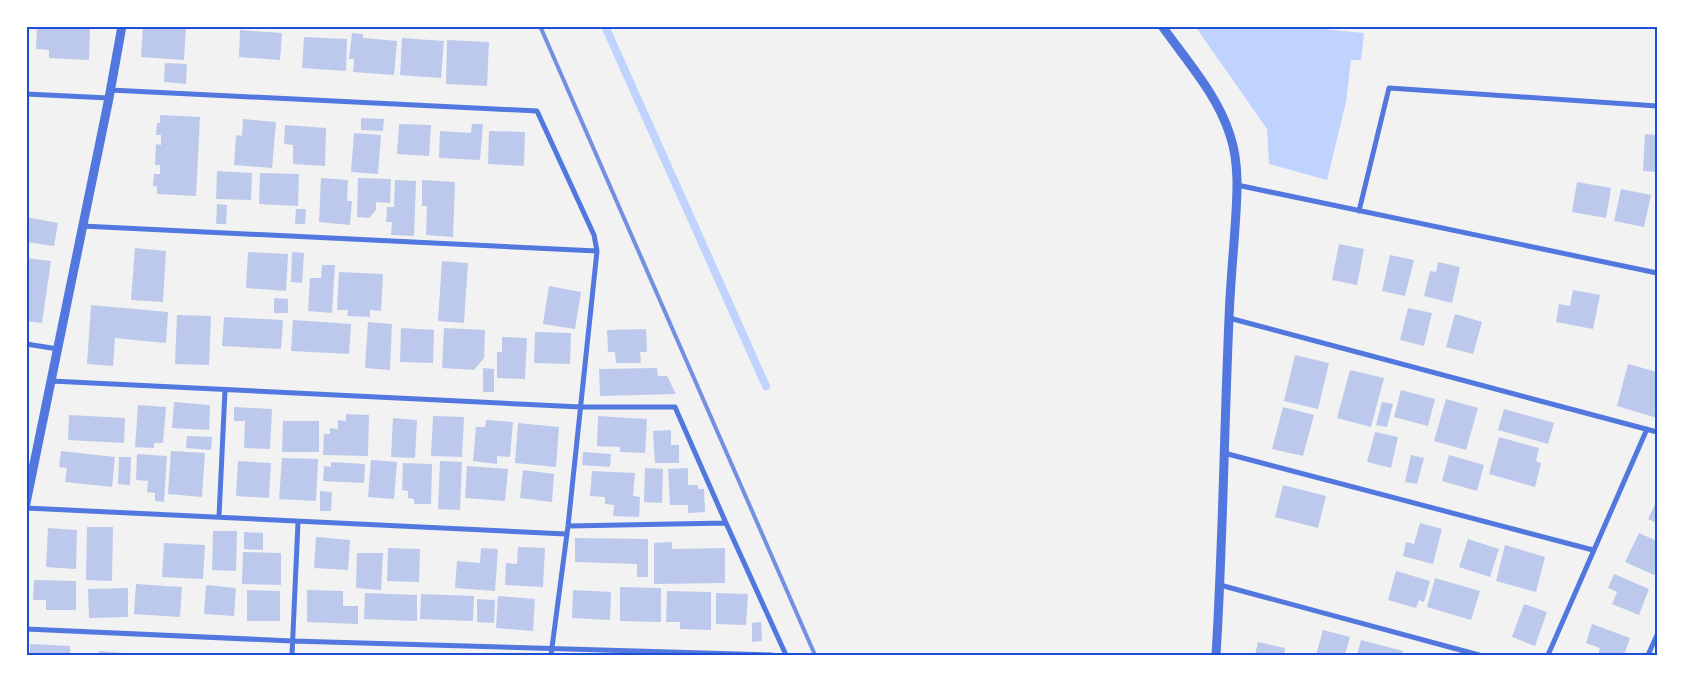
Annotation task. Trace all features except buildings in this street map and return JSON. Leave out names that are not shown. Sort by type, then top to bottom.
[{"type":"street","points":[[26,503],[28,482],[58,349],[122,26]]},
{"type":"street","points":[[1162,26],[1210,93],[1222,114],[1230,135],[1237,185],[1229,318],[1216,655]]},
{"type":"street","points":[[1359,211],[1389,88],[1657,106]]},
{"type":"street","points":[[26,94],[110,94],[537,111],[594,235],[597,251],[568,526],[552,652]]},
{"type":"street","points":[[1237,185],[1657,273]]},
{"type":"street","points":[[82,226],[597,251]]},
{"type":"street","points":[[1229,318],[1657,432]]},
{"type":"street","points":[[26,344],[58,349]]},
{"type":"street","points":[[51,380],[581,407],[675,406],[786,655]]},
{"type":"street","points":[[219,517],[225,390]]},
{"type":"street","points":[[1548,655],[1647,429]]},
{"type":"street","points":[[1224,454],[1593,550]]},
{"type":"street","points":[[26,508],[566,534]]},
{"type":"street","points":[[292,655],[298,522]]},
{"type":"street","points":[[568,526],[726,522]]},
{"type":"street","points":[[1220,585],[1479,655]]},
{"type":"street","points":[[26,629],[552,652],[772,655]]},
{"type":"street","points":[[1648,655],[1657,635]]},
{"type":"water","points":[[1195,26],[1295,26],[1364,33],[1361,60],[1351,60],[1346,102],[1327,180],[1269,164],[1267,129]]},
{"type":"waterway","points":[[605,26],[766,386]]},
{"type":"railway","points":[[540,26],[815,655]]}]
